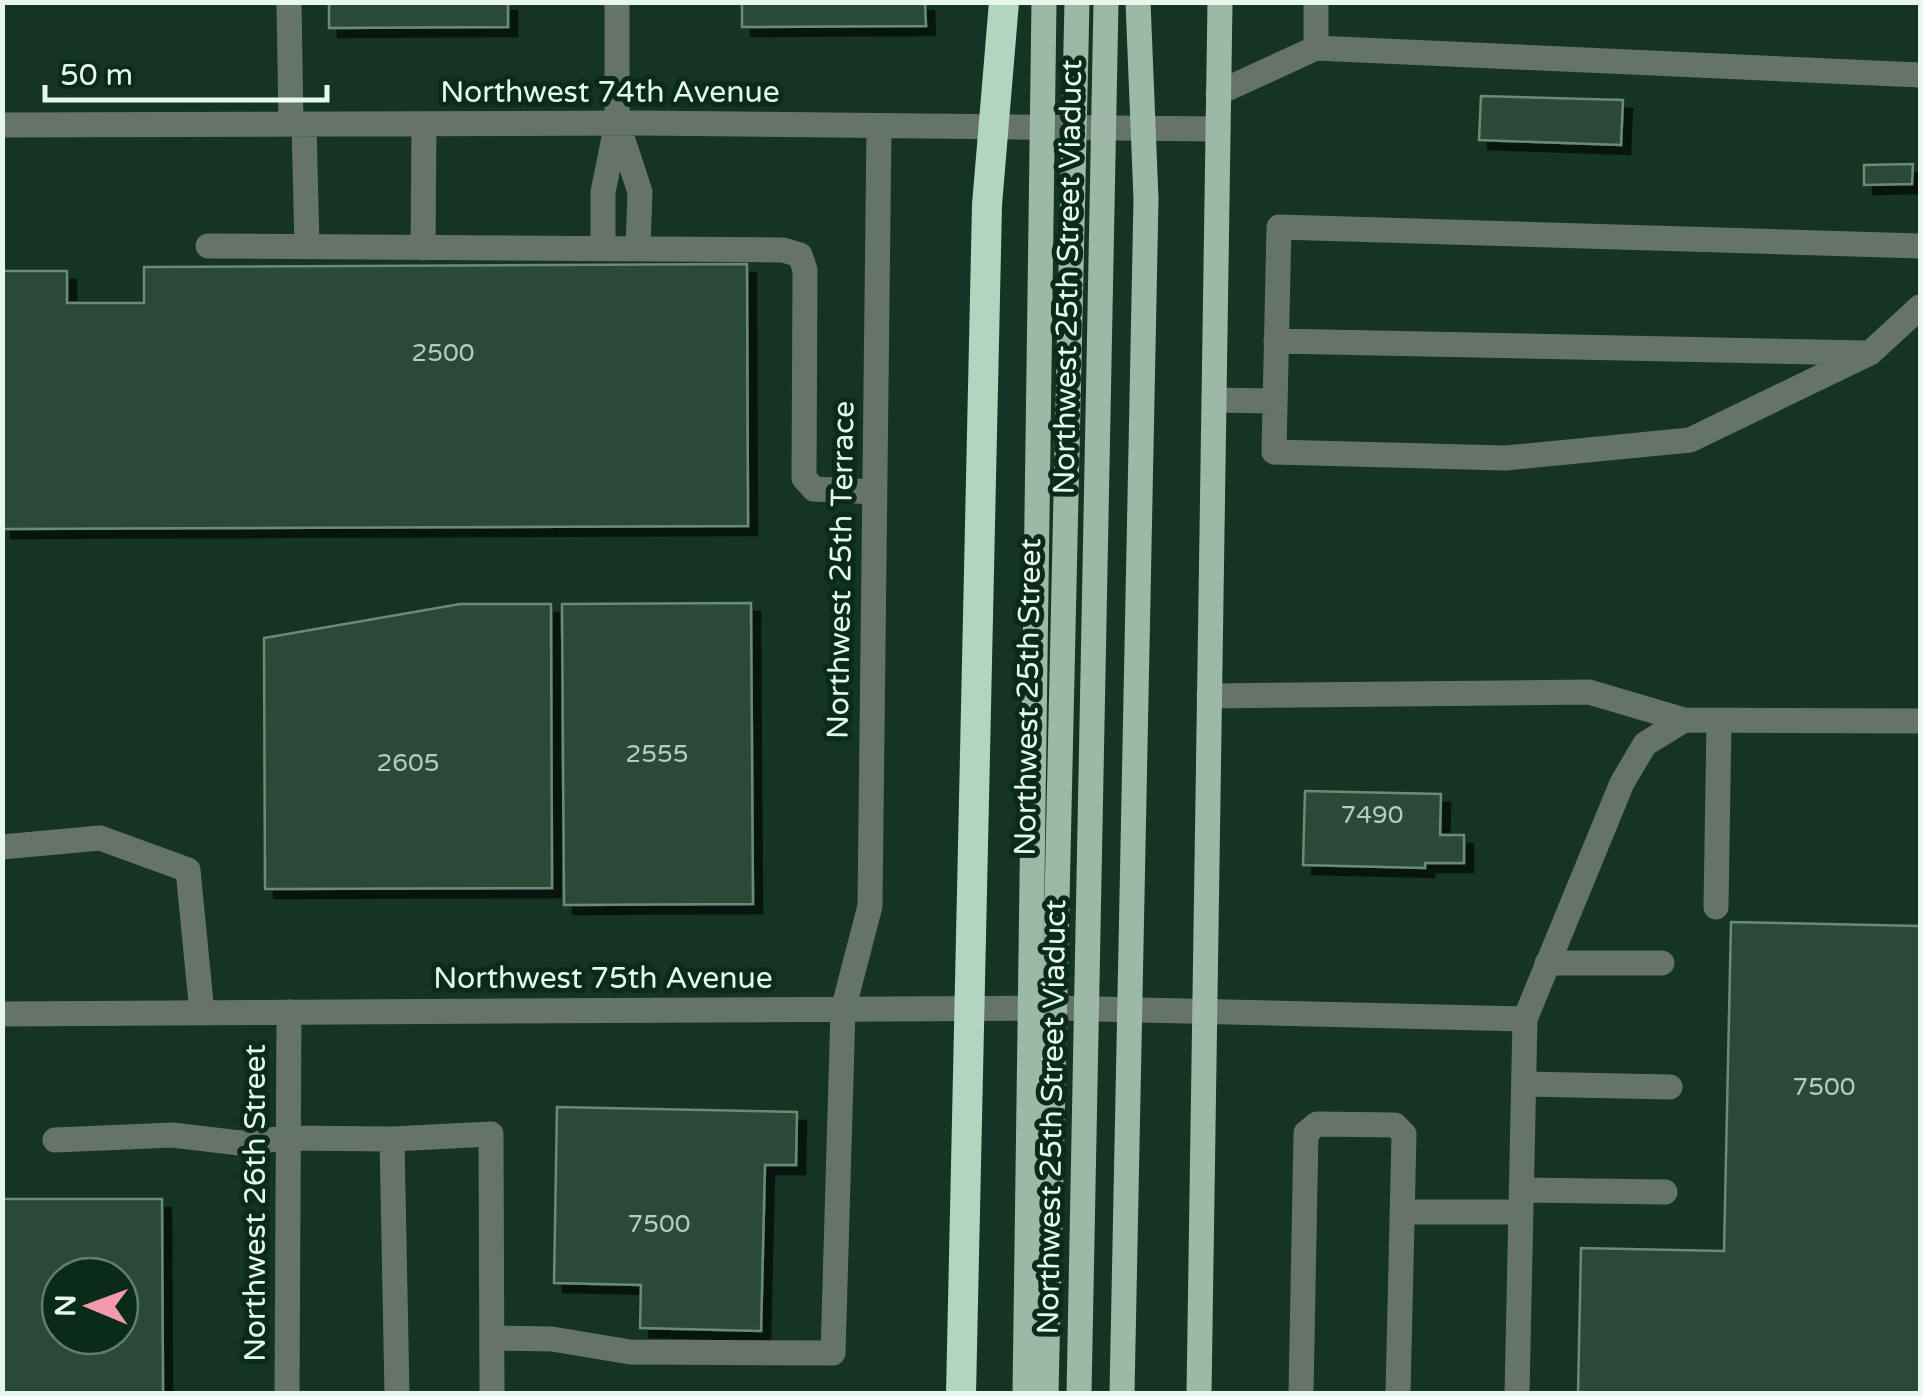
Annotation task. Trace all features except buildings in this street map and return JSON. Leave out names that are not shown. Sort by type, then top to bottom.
[{"type":"highway","points":[[961,1394],[987,205],[1004,2]]},
{"type":"main road","name":"Northwest 25th Street Viaduct","points":[[1025,1394],[1044,2]]},
{"type":"main road","name":"Northwest 25th Street","points":[[1046,1394],[1076,2]]},
{"type":"main road","name":"Northwest 25th Street Viaduct","points":[[1079,1394],[1106,2]]},
{"type":"main road","points":[[1122,1394],[1146,199],[1138,2]]},
{"type":"main road","points":[[1199,1394],[1220,2]]},
{"type":"street","points":[[289,2],[306,247]]},
{"type":"street","points":[[602,248],[604,192],[617,123],[617,2]]},
{"type":"street","points":[[1316,2],[1316,48]]},
{"type":"street","points":[[1218,93],[1316,48],[1920,75]]},
{"type":"street","points":[[617,123],[640,192],[638,248]]},
{"type":"street","name":"Northwest 74th Avenue","points":[[2,125],[617,123],[1218,129]]},
{"type":"street","points":[[422,248],[424,124]]},
{"type":"street","name":"Northwest 25th Terrace","points":[[494,1338],[552,1340],[630,1352],[833,1353],[842,1010],[870,906],[879,128]]},
{"type":"street","points":[[1920,246],[1280,227],[1274,452],[1506,458],[1690,440],[1870,353],[1920,307]]},
{"type":"street","points":[[208,246],[638,248],[783,250],[800,254],[805,270],[804,478],[814,488],[874,492]]},
{"type":"street","points":[[1276,340],[1870,353]]},
{"type":"street","points":[[1214,400],[1274,401]]},
{"type":"street","points":[[1209,696],[1589,692],[1684,720],[1920,721]]},
{"type":"street","points":[[1517,1394],[1525,1019],[1622,783],[1646,744],[1684,720]]},
{"type":"street","points":[[1716,907],[1719,721]]},
{"type":"street","points":[[2,847],[100,838],[188,870],[202,1013]]},
{"type":"street","points":[[1547,964],[1662,962]]},
{"type":"street","name":"Northwest 75th Avenue","points":[[2,1014],[1054,1008],[1525,1019]]},
{"type":"street","name":"Northwest 26th Street","points":[[286,1394],[289,1012]]},
{"type":"street","points":[[1524,1084],[1670,1087]]},
{"type":"street","points":[[1300,1394],[1306,1133],[1317,1124],[1395,1126],[1404,1134],[1398,1394]]},
{"type":"street","points":[[54,1140],[172,1135],[240,1143],[288,1138],[392,1139],[491,1134],[492,1394]]},
{"type":"street","points":[[392,1139],[396,1394]]},
{"type":"street","points":[[1402,1212],[1665,1192]]}]
